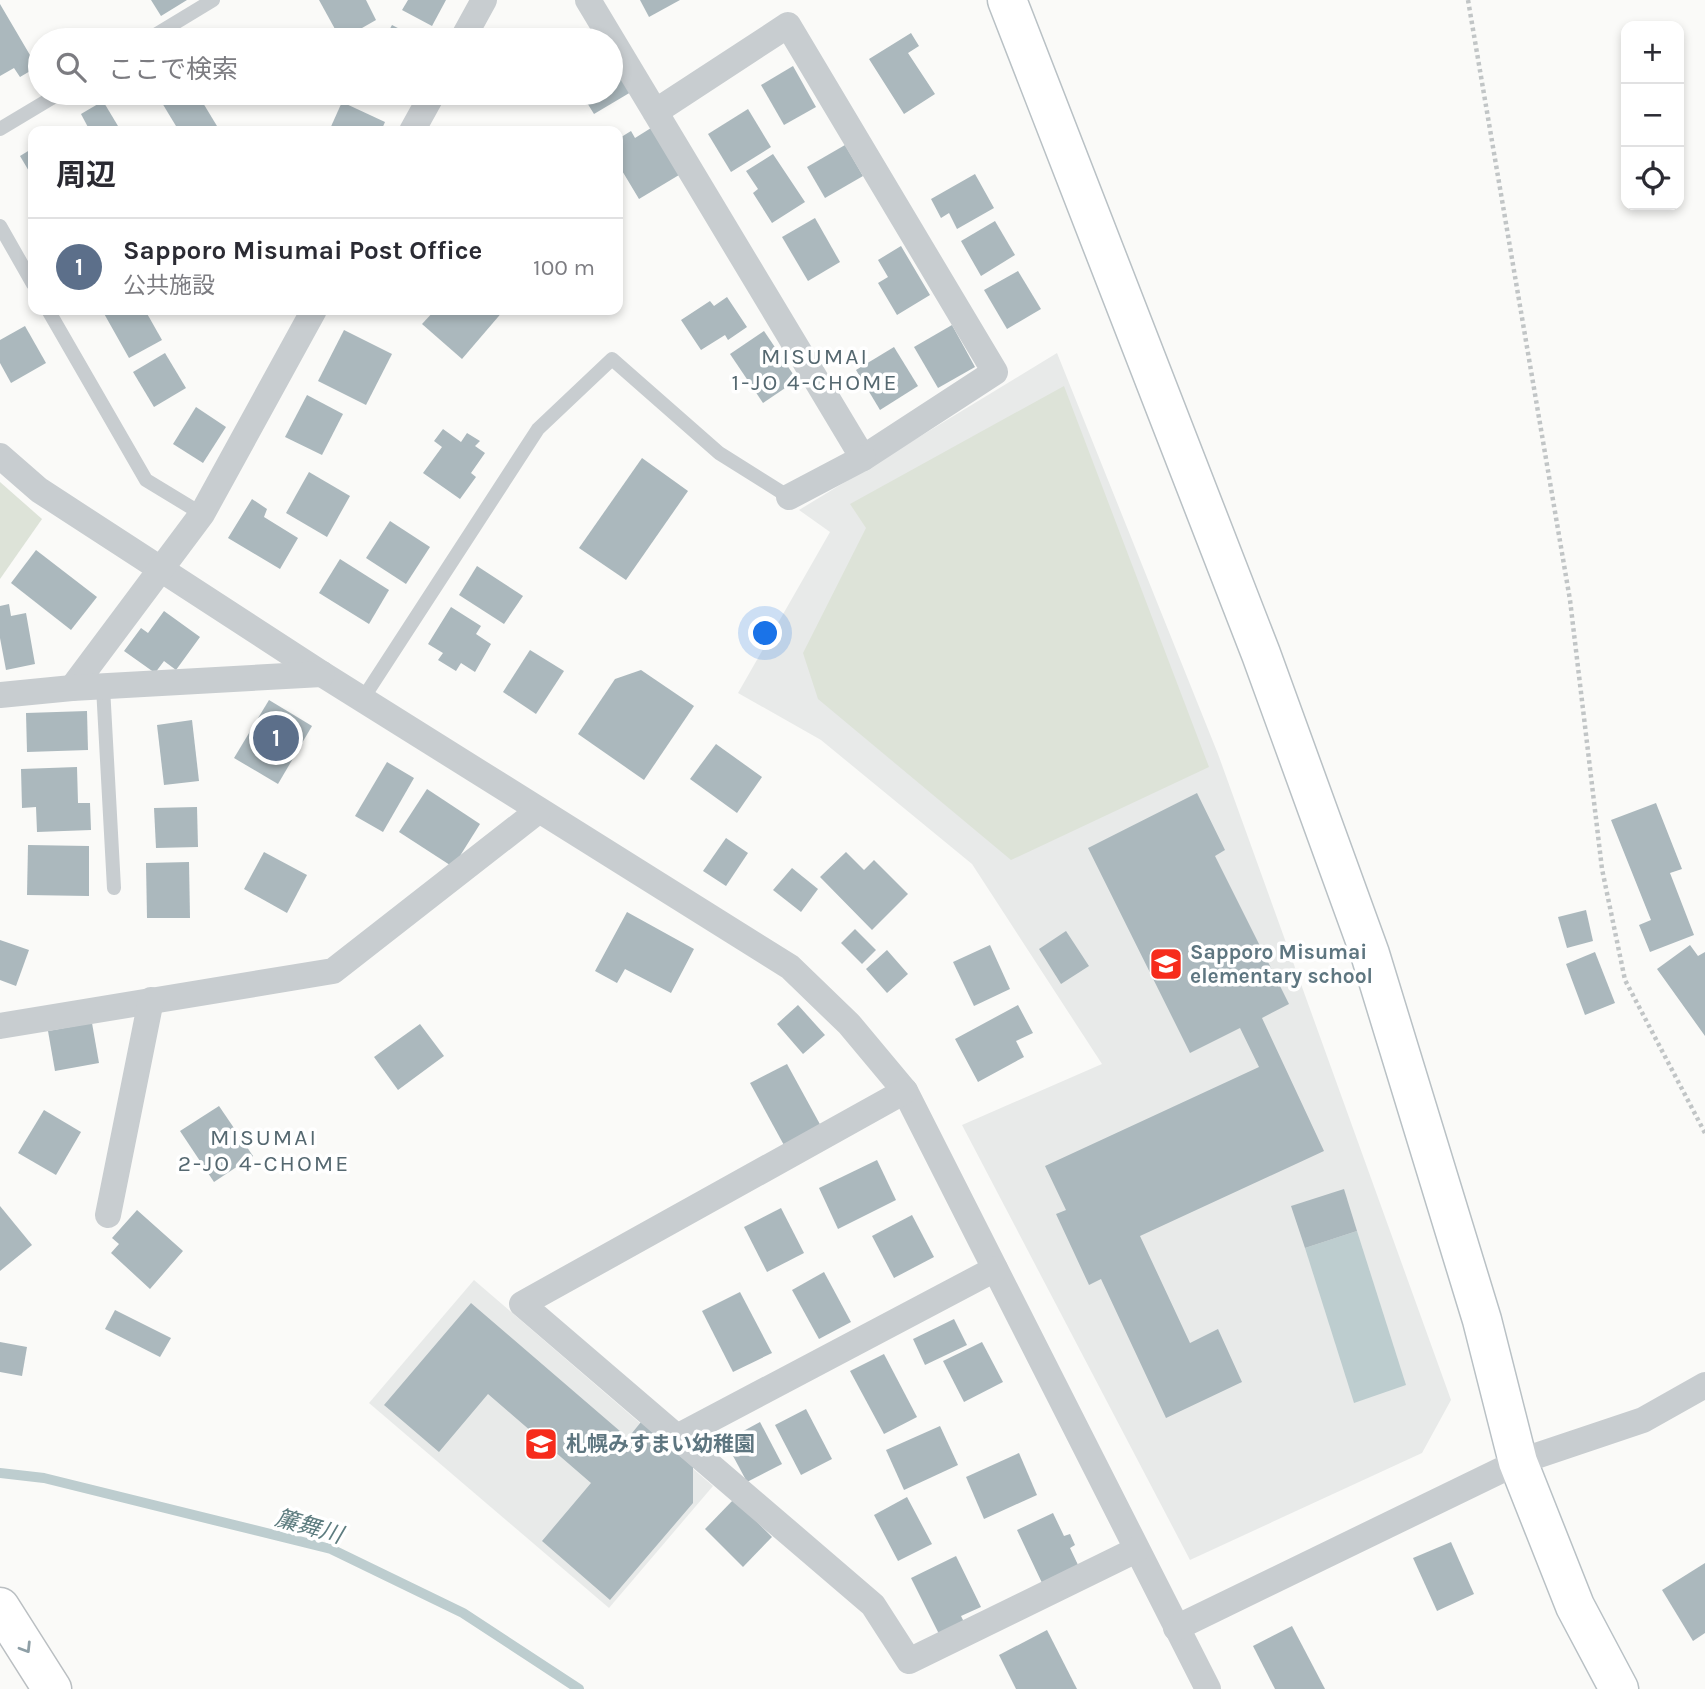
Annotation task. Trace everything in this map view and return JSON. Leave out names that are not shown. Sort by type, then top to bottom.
[{"type":"main road","points":[[1007,0],[1261,654],[1370,954],[1478,1307],[1518,1462],[1575,1605],[1619,1689]]},
{"type":"main road","points":[[0,1607],[52,1689]]},
{"type":"street","points":[[469,28],[484,0]]},
{"type":"street","points":[[589,0],[606,28]]},
{"type":"street","points":[[656,111],[788,25],[995,372],[863,458],[789,497]]},
{"type":"street","points":[[623,56],[863,458]]},
{"type":"street","points":[[415,126],[426,105]]},
{"type":"street","points":[[72,688],[202,514],[311,315]]},
{"type":"street","points":[[0,456],[39,491],[538,811],[790,967],[849,1024],[905,1091],[1208,1689]]},
{"type":"street","points":[[0,695],[72,688],[322,674]]},
{"type":"street","points":[[0,1026],[333,971],[538,811]]},
{"type":"street","points":[[108,1215],[151,1000]]},
{"type":"street","points":[[905,1091],[522,1304],[873,1605],[909,1661],[1136,1550]]},
{"type":"street","points":[[677,1437],[995,1269]]},
{"type":"street","points":[[1175,1628],[1518,1462],[1643,1420],[1705,1385]]},
{"type":"lane","points":[[167,28],[213,0]]},
{"type":"lane","points":[[0,129],[40,105]]},
{"type":"lane","points":[[0,226],[28,275]]},
{"type":"lane","points":[[51,315],[146,480],[202,514]]},
{"type":"lane","points":[[362,699],[538,429],[612,359],[719,453],[789,497]]},
{"type":"lane","points":[[103,687],[114,888]]},
{"type":"path","points":[[1468,0],[1570,600],[1602,869],[1625,981],[1705,1133]]},
{"type":"shaded area","name":"Sapporo Misumai elementary school","points":[[1057,353],[1218,754],[1451,1400],[1422,1453],[1190,1560],[962,1125],[1102,1064],[972,864],[821,740],[738,693],[830,532],[799,510]]},
{"type":"shaded area","points":[[1064,386],[1209,767],[1011,860],[818,699],[803,653],[866,528],[850,504]]},
{"type":"shaded area","points":[[0,482],[42,519],[0,579]]},
{"type":"shaded area","points":[[1357,1231],[1406,1385],[1354,1403],[1305,1248]]},
{"type":"shaded area","name":"札幌みすまい幼稚園","points":[[474,1280],[713,1486],[609,1608],[369,1403]]},
{"type":"building","points":[[151,0],[187,0],[161,16]]},
{"type":"building","points":[[319,0],[366,0],[376,20],[362,28],[334,28]]},
{"type":"building","points":[[408,0],[446,0],[432,26],[402,10]]},
{"type":"building","points":[[640,0],[680,0],[649,17]]},
{"type":"building","points":[[0,4],[28,52],[28,72],[20,77],[14,68],[0,76]]},
{"type":"building","points":[[911,33],[919,46],[908,53],[935,94],[904,114],[869,59]]},
{"type":"building","points":[[793,66],[816,107],[784,125],[761,85]]},
{"type":"building","points":[[623,79],[631,92],[623,97]]},
{"type":"building","points":[[96,105],[105,105],[118,126],[87,126],[81,114]]},
{"type":"building","points":[[163,105],[204,105],[217,126],[176,126]]},
{"type":"building","points":[[341,105],[348,105],[385,122],[383,126],[331,126]]},
{"type":"building","points":[[588,105],[609,105],[594,114]]},
{"type":"building","points":[[748,109],[771,147],[731,172],[708,134]]},
{"type":"building","points":[[651,128],[679,175],[639,199],[623,172],[623,136],[631,131],[635,138]]},
{"type":"building","points":[[845,145],[863,176],[825,198],[807,167]]},
{"type":"building","points":[[28,151],[28,170],[20,156]]},
{"type":"building","points":[[773,154],[805,202],[772,223],[753,193],[758,189],[746,171]]},
{"type":"building","points":[[975,174],[994,208],[957,229],[949,213],[941,218],[931,199]]},
{"type":"building","points":[[815,218],[840,262],[808,281],[782,237]]},
{"type":"building","points":[[995,221],[1015,255],[981,276],[961,241]]},
{"type":"building","points":[[901,246],[930,295],[897,315],[878,283],[888,277],[878,260]]},
{"type":"building","points":[[1018,271],[1041,309],[1007,329],[984,290]]},
{"type":"building","points":[[727,297],[747,327],[728,340],[725,335],[701,350],[681,320],[710,301],[714,306]]},
{"type":"building","points":[[105,315],[148,315],[162,340],[129,358]]},
{"type":"building","points":[[430,315],[500,315],[462,359],[422,324]]},
{"type":"building","points":[[952,325],[975,367],[938,388],[914,347]]},
{"type":"building","points":[[25,326],[46,363],[11,383],[0,363],[0,340]]},
{"type":"building","points":[[344,330],[392,354],[366,405],[318,381]]},
{"type":"building","points":[[764,331],[797,380],[763,403],[730,354]]},
{"type":"building","points":[[894,347],[918,386],[880,410],[856,370]]},
{"type":"building","points":[[165,353],[186,388],[154,407],[133,372]]},
{"type":"building","points":[[307,395],[343,414],[322,455],[285,437]]},
{"type":"building","points":[[196,407],[226,427],[203,463],[173,444]]},
{"type":"building","points":[[443,429],[461,442],[467,433],[480,441],[475,446],[485,453],[471,473],[476,477],[460,499],[423,473],[442,447],[434,441]]},
{"type":"building","points":[[642,458],[688,491],[626,580],[579,548]]},
{"type":"building","points":[[309,472],[350,496],[327,537],[286,513]]},
{"type":"building","points":[[252,499],[267,509],[264,517],[298,538],[280,569],[228,538]]},
{"type":"building","points":[[390,521],[430,547],[406,584],[366,558]]},
{"type":"building","points":[[36,550],[97,597],[71,630],[11,583]]},
{"type":"building","points":[[340,559],[389,590],[369,624],[319,593]]},
{"type":"building","points":[[477,566],[523,596],[504,624],[459,595]]},
{"type":"building","points":[[9,604],[11,616],[26,613],[35,664],[6,670],[0,638],[0,606]]},
{"type":"building","points":[[451,607],[481,626],[476,634],[491,644],[475,672],[461,663],[456,671],[438,660],[443,653],[428,644]]},
{"type":"building","points":[[164,611],[200,637],[176,670],[164,661],[155,673],[124,651],[141,628],[148,633]]},
{"type":"building","points":[[530,650],[564,671],[536,714],[503,692]]},
{"type":"building","points":[[641,670],[694,706],[644,780],[578,734],[615,679]]},
{"type":"building","points":[[269,700],[312,726],[278,784],[234,758]]},
{"type":"building","points":[[87,711],[88,750],[27,752],[26,713]]},
{"type":"building","points":[[192,720],[199,781],[164,785],[157,725]]},
{"type":"building","points":[[716,744],[762,777],[737,813],[690,779]]},
{"type":"building","points":[[387,762],[414,778],[383,832],[355,816]]},
{"type":"building","points":[[77,767],[78,803],[90,803],[91,830],[37,832],[36,807],[22,808],[21,769]]},
{"type":"building","points":[[427,789],[480,824],[453,867],[399,832]]},
{"type":"building","points":[[1197,793],[1225,850],[1215,856],[1289,1004],[1262,1018],[1324,1151],[1140,1236],[1190,1343],[1218,1329],[1242,1382],[1166,1418],[1101,1279],[1089,1285],[1056,1214],[1066,1210],[1045,1166],[1259,1067],[1240,1028],[1190,1053],[1088,848]]},
{"type":"building","points":[[1656,803],[1682,869],[1670,873],[1694,935],[1650,952],[1639,925],[1651,920],[1611,820]]},
{"type":"building","points":[[197,807],[198,847],[156,848],[154,808]]},
{"type":"building","points":[[726,838],[748,853],[726,886],[703,871]]},
{"type":"building","points":[[28,845],[89,846],[89,896],[27,895]]},
{"type":"building","points":[[264,852],[307,875],[287,913],[244,889]]},
{"type":"building","points":[[846,852],[864,870],[874,860],[908,894],[872,930],[820,877]]},
{"type":"building","points":[[189,862],[190,918],[147,918],[146,863]]},
{"type":"building","points":[[792,868],[818,889],[801,912],[773,890]]},
{"type":"building","points":[[1586,910],[1593,941],[1567,948],[1558,917]]},
{"type":"building","points":[[627,912],[694,949],[671,993],[625,969],[617,983],[595,971]]},
{"type":"building","points":[[855,929],[876,950],[862,964],[841,943]]},
{"type":"building","points":[[1066,931],[1089,966],[1061,984],[1039,949]]},
{"type":"building","points":[[0,940],[29,950],[16,986],[0,980]]},
{"type":"building","points":[[990,945],[1010,989],[974,1006],[953,962]]},
{"type":"building","points":[[1690,945],[1698,956],[1705,952],[1705,1036],[1657,969]]},
{"type":"building","points":[[887,950],[908,974],[887,993],[866,969]]},
{"type":"building","points":[[1595,952],[1615,1003],[1585,1015],[1566,964]]},
{"type":"building","points":[[798,1005],[825,1035],[803,1054],[777,1024]]},
{"type":"building","points":[[1018,1005],[1033,1033],[1016,1041],[1024,1057],[978,1082],[955,1039]]},
{"type":"building","points":[[92,1023],[99,1063],[55,1071],[48,1031]]},
{"type":"building","points":[[420,1024],[444,1056],[398,1090],[374,1057]]},
{"type":"building","points":[[787,1064],[822,1128],[785,1147],[750,1083]]},
{"type":"building","points":[[219,1106],[253,1156],[214,1182],[180,1131]]},
{"type":"building","points":[[44,1110],[81,1132],[56,1175],[18,1153]]},
{"type":"building","points":[[877,1160],[896,1200],[838,1229],[819,1188]]},
{"type":"building","points":[[1344,1189],[1357,1231],[1305,1248],[1291,1206]]},
{"type":"building","points":[[0,1206],[32,1245],[0,1271]]},
{"type":"building","points":[[781,1208],[804,1253],[767,1272],[744,1227]]},
{"type":"building","points":[[137,1210],[183,1251],[150,1289],[111,1253],[119,1244],[112,1238]]},
{"type":"building","points":[[912,1215],[934,1257],[894,1278],[872,1236]]},
{"type":"building","points":[[824,1272],[851,1322],[819,1339],[792,1290]]},
{"type":"building","points":[[740,1292],[772,1353],[733,1372],[702,1311]]},
{"type":"building","name":"札幌みすまい幼稚園","points":[[471,1303],[628,1438],[641,1422],[693,1467],[693,1503],[610,1600],[542,1541],[591,1483],[488,1394],[439,1452],[384,1405]]},
{"type":"building","points":[[115,1310],[171,1338],[160,1357],[105,1329]]},
{"type":"building","points":[[954,1319],[967,1345],[925,1365],[913,1339]]},
{"type":"building","points":[[0,1342],[27,1347],[22,1376],[0,1372]]},
{"type":"building","points":[[982,1342],[1003,1382],[964,1402],[943,1361]]},
{"type":"building","points":[[884,1354],[917,1417],[884,1434],[850,1371]]},
{"type":"building","points":[[806,1409],[832,1459],[801,1475],[775,1425]]},
{"type":"building","points":[[760,1422],[782,1464],[747,1482],[725,1441]]},
{"type":"building","points":[[940,1426],[958,1465],[904,1490],[886,1450]]},
{"type":"building","points":[[1019,1453],[1037,1495],[984,1519],[966,1477]]},
{"type":"building","points":[[907,1497],[932,1544],[898,1561],[874,1515]]},
{"type":"building","points":[[734,1499],[772,1537],[743,1567],[705,1529]]},
{"type":"building","points":[[1053,1513],[1064,1536],[1070,1534],[1075,1545],[1070,1548],[1079,1567],[1043,1585],[1017,1530]]},
{"type":"building","points":[[1451,1542],[1474,1594],[1437,1611],[1413,1558]]},
{"type":"building","points":[[956,1556],[981,1607],[961,1616],[964,1622],[939,1634],[911,1578]]},
{"type":"building","points":[[1705,1563],[1705,1633],[1693,1641],[1662,1590]]},
{"type":"building","points":[[1292,1626],[1325,1689],[1275,1689],[1253,1646]]},
{"type":"building","points":[[1047,1630],[1077,1689],[1016,1689],[999,1655]]},
{"type":"waterway","name":"簾舞川","points":[[0,1473],[44,1478],[331,1549],[463,1613],[579,1689]]},
{"type":"place","name":"Sapporo Misumai Post Office","points":[[276,738]]},
{"type":"place","name":"Sapporo Misumai elementary school","points":[[1166,964]]},
{"type":"place","name":"札幌みすまい幼稚園","points":[[541,1444]]},
{"type":"district","name":"MISUMAI 1-JO 4-CHOME","points":[[815,369]]},
{"type":"district","name":"MISUMAI 2-JO 4-CHOME","points":[[264,1150]]}]
